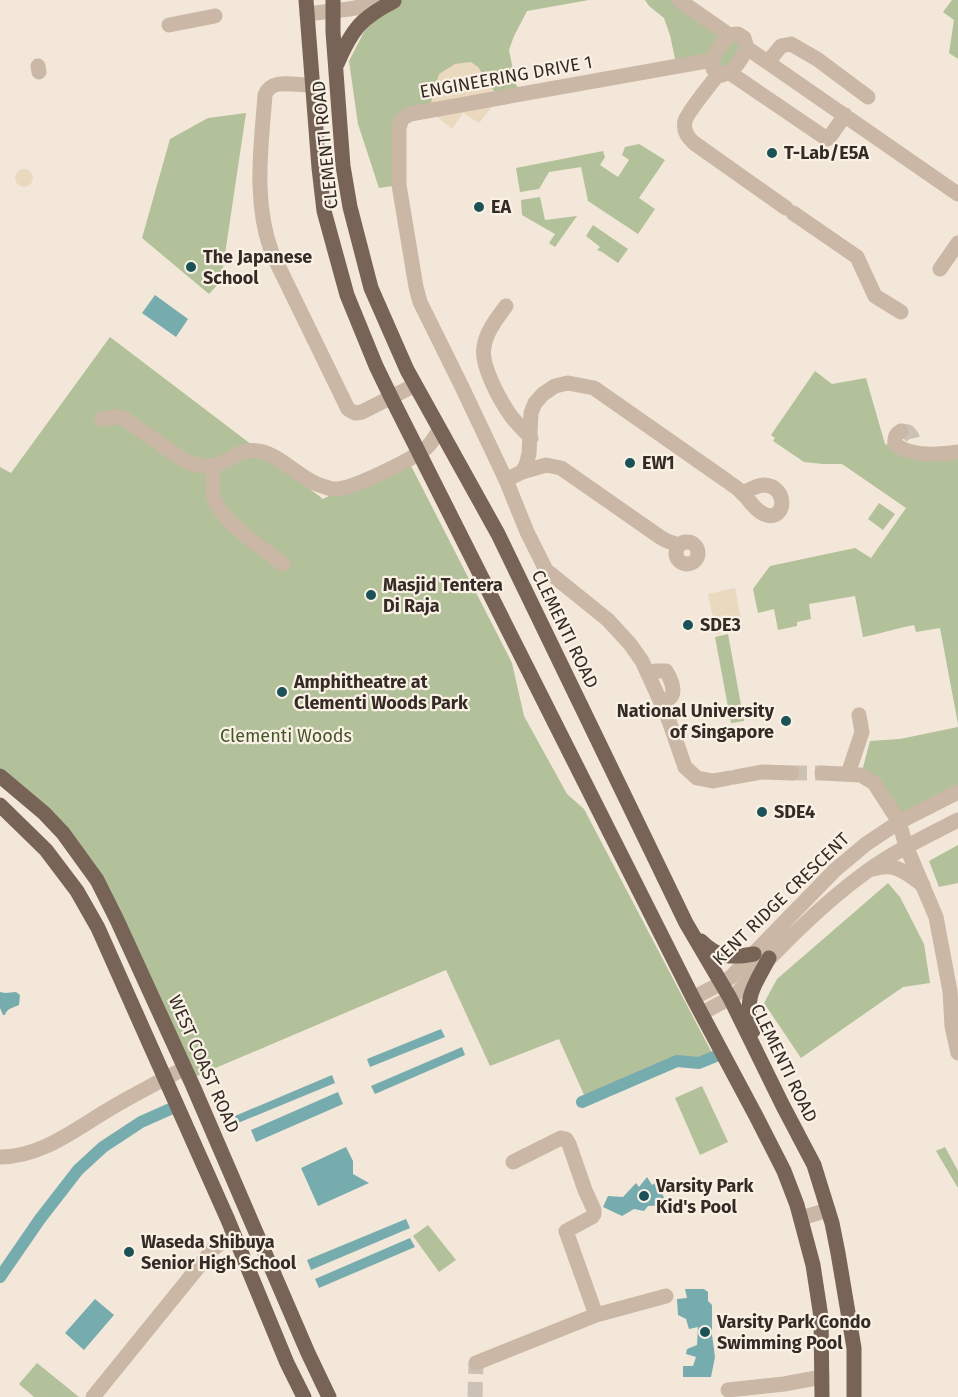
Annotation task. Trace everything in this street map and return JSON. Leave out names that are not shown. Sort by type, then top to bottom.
[{"type":"main road","points":[[336,66],[353,31],[369,16],[396,0]]},
{"type":"main road","name":"CLEMENTI ROAD","points":[[333,6],[343,166],[350,207],[371,288],[407,370],[498,534],[686,923],[730,998],[814,1166],[836,1243],[854,1348],[854,1397]]},
{"type":"main road","name":"CLEMENTI ROAD","points":[[306,7],[324,211],[347,295],[391,397],[693,998],[784,1171],[801,1218],[813,1265],[821,1317],[824,1397]]},
{"type":"main road","name":"WEST COAST ROAD","points":[[0,776],[36,806],[63,833],[97,880],[185,1068],[329,1397]]},
{"type":"main road","points":[[0,805],[46,850],[77,891],[98,927],[166,1079],[287,1363],[304,1397]]},
{"type":"main road","points":[[686,923],[696,936],[715,952],[733,957],[754,954]]},
{"type":"main road","points":[[757,1050],[748,1006],[749,998],[770,958]]},
{"type":"street","points":[[306,7],[396,0]]},
{"type":"street","points":[[679,0],[729,35],[738,34],[744,38],[747,48],[958,194]]},
{"type":"street","points":[[170,25],[215,16]]},
{"type":"street","points":[[729,35],[717,49],[720,69],[827,139],[845,115]]},
{"type":"street","points":[[768,62],[781,46],[791,44],[817,59],[868,97]]},
{"type":"street","points":[[747,48],[737,65],[720,69],[686,117],[684,129],[686,134],[694,143],[857,257],[875,296],[901,312]]},
{"type":"street","name":"ENGINEERING DRIVE 1","points":[[506,480],[420,302],[399,185],[399,128],[402,119],[410,114],[429,110],[720,69]]},
{"type":"street","points":[[312,85],[276,84],[266,90],[265,94],[259,175],[261,213],[272,253],[348,410],[355,413],[362,412],[416,385]]},
{"type":"street","points":[[958,243],[940,269],[958,265]]},
{"type":"street","points":[[506,306],[487,335],[483,348],[483,360],[511,416],[531,438]]},
{"type":"street","points":[[522,472],[530,454],[531,413],[535,403],[555,386],[568,383],[594,388],[742,492]]},
{"type":"street","points":[[102,419],[123,418],[185,461],[195,465],[213,466],[248,450],[257,450],[273,457],[306,479],[335,490],[373,477],[419,453],[434,440],[439,430]]},
{"type":"street","points":[[910,441],[924,454],[958,455]]},
{"type":"street","points":[[679,545],[660,537],[561,468],[546,465],[522,472],[506,480],[527,532],[546,570],[608,620],[630,644],[649,673],[666,671],[669,675],[673,688],[672,696],[661,702],[685,767],[697,778],[713,781],[762,772],[792,773]]},
{"type":"street","points":[[213,466],[213,493],[222,513],[231,523],[283,564]]},
{"type":"street","points":[[848,774],[862,732],[859,715]]},
{"type":"street","points":[[822,773],[861,775],[874,783],[899,822],[906,846],[936,917],[950,991],[957,1058]]},
{"type":"street","name":"KENT RIDGE CRESCENT","points":[[693,998],[731,977],[836,870],[867,844],[899,822],[958,792]]},
{"type":"street","name":"KENT RIDGE CRESCENT","points":[[702,1013],[730,998],[826,904],[867,871],[906,846],[958,820]]},
{"type":"street","points":[[867,871],[883,866],[893,867],[923,885]]},
{"type":"street","points":[[0,1157],[15,1157],[58,1141],[110,1109],[185,1068]]},
{"type":"street","points":[[513,1162],[561,1138],[566,1139],[569,1144],[594,1214],[566,1231],[597,1316]]},
{"type":"street","points":[[801,1218],[828,1210]]},
{"type":"street","points":[[93,1397],[213,1249],[233,1234]]},
{"type":"street","points":[[476,1363],[597,1316],[666,1296]]},
{"type":"street","points":[[728,1390],[822,1377]]},
{"type":"green space","points":[[397,0],[589,0],[527,11],[509,50],[516,85],[525,94],[429,110],[402,119],[399,185],[379,188],[358,124],[349,61],[365,30]]},
{"type":"green space","points":[[645,0],[679,0],[744,38],[730,73],[712,61],[672,68],[675,59],[664,18]]},
{"type":"green space","points":[[952,0],[958,0],[958,59],[949,53],[954,20],[943,12]]},
{"type":"green space","points":[[246,113],[221,281],[209,294],[142,238],[170,139],[208,118]]},
{"type":"green space","points":[[639,144],[665,160],[639,198],[655,209],[638,234],[588,201],[581,167],[549,172],[539,189],[520,192],[516,168],[603,151],[605,157],[600,165],[618,177],[629,160],[622,155],[625,147]]},
{"type":"green space","points":[[540,197],[545,220],[577,216],[555,247],[549,243],[555,234],[522,215],[521,200]]},
{"type":"green space","points":[[593,225],[628,249],[618,263],[597,250],[600,247],[586,236]]},
{"type":"green space","name":"Clementi Woods","points":[[110,337],[323,499],[407,458],[512,663],[524,716],[567,794],[584,809],[712,1053],[698,1059],[677,1056],[585,1097],[559,1039],[490,1066],[446,970],[192,1078],[100,880],[0,770],[0,467],[11,473]]},
{"type":"green space","points":[[815,371],[832,384],[866,378],[885,444],[958,459],[958,724],[940,628],[916,632],[914,625],[863,637],[855,596],[809,604],[811,619],[797,622],[797,626],[778,630],[774,609],[758,613],[753,589],[770,566],[855,548],[871,558],[906,508],[842,464],[804,462],[773,441],[775,438],[771,435]]},
{"type":"green space","points":[[879,503],[895,514],[883,530],[868,519]]},
{"type":"green space","points":[[728,634],[744,721],[731,723],[715,637]]},
{"type":"green space","points":[[958,727],[958,792],[899,822],[861,775],[870,741],[900,739]]},
{"type":"green space","points":[[958,845],[958,883],[939,887],[929,861]]},
{"type":"green space","points":[[888,883],[900,897],[924,944],[930,983],[903,987],[801,1058],[764,1003],[777,979]]},
{"type":"green space","points":[[702,1086],[728,1142],[700,1155],[675,1098]]},
{"type":"green space","points":[[945,1147],[958,1171],[958,1188],[936,1151]]},
{"type":"green space","points":[[428,1225],[456,1260],[439,1272],[413,1236]]},
{"type":"green space","points":[[37,1363],[79,1397],[34,1397],[19,1384]]},
{"type":"shaded area","points":[[471,62],[478,67],[499,98],[479,123],[463,113],[452,129],[429,110],[439,74],[455,64]]},
{"type":"shaded area","points":[[20,169],[28,169],[33,174],[31,185],[20,187],[15,182],[15,174]]},
{"type":"shaded area","points":[[735,588],[743,629],[716,634],[708,594]]},
{"type":"water","points":[[155,295],[188,319],[176,337],[142,313]]},
{"type":"water","points":[[0,992],[16,992],[20,995],[19,1005],[5,1015],[0,1008]]},
{"type":"water","points":[[441,1029],[445,1037],[370,1067],[367,1059]]},
{"type":"water","points":[[462,1047],[465,1055],[375,1094],[371,1086]]},
{"type":"water","points":[[332,1075],[335,1083],[238,1123],[235,1116]]},
{"type":"water","points":[[338,1092],[343,1104],[256,1142],[251,1130]]},
{"type":"water","points":[[346,1147],[353,1161],[353,1174],[369,1183],[318,1206],[301,1168]]},
{"type":"water","name":"Varsity Park Kid's Pool","points":[[647,1177],[652,1185],[660,1180],[663,1183],[662,1193],[667,1205],[648,1206],[644,1211],[634,1209],[622,1216],[603,1207],[608,1196],[623,1197],[636,1183],[639,1187]]},
{"type":"water","points":[[406,1219],[410,1228],[311,1270],[307,1260]]},
{"type":"water","points":[[410,1238],[415,1247],[319,1288],[315,1279]]},
{"type":"water","name":"Varsity Park Condo Swimming Pool","points":[[685,1289],[704,1289],[708,1292],[708,1301],[712,1305],[715,1357],[711,1377],[683,1377],[683,1366],[693,1366],[696,1357],[686,1354],[687,1349],[697,1345],[698,1327],[689,1329],[686,1319],[678,1315],[677,1299],[687,1298]]},
{"type":"water","points":[[95,1299],[114,1315],[84,1350],[65,1333]]},
{"type":"waterway","points":[[582,1102],[677,1061],[699,1063],[716,1056]]},
{"type":"waterway","points":[[0,1277],[40,1219],[78,1170],[103,1147],[141,1122],[177,1106]]},
{"type":"tunnel","points":[[901,431],[908,432],[913,441]]},
{"type":"tunnel","points":[[792,773],[822,773]]},
{"type":"tunnel","points":[[475,1397],[476,1363]]},
{"type":"place","name":"T-Lab/E5A","points":[[772,153]]},
{"type":"place","name":"EA","points":[[479,207]]},
{"type":"place","name":"The Japanese School","points":[[191,267]]},
{"type":"place","name":"EW1","points":[[630,463]]},
{"type":"place","name":"Masjid Tentera Di Raja","points":[[371,595]]},
{"type":"place","name":"SDE3","points":[[688,625]]},
{"type":"place","name":"Amphitheatre at Clementi Woods Park","points":[[282,692]]},
{"type":"place","name":"National University of Singapore","points":[[786,721]]},
{"type":"place","name":"SDE4","points":[[762,812]]},
{"type":"place","name":"Varsity Park Kid's Pool","points":[[644,1196]]},
{"type":"place","name":"Waseda Shibuya Senior High School","points":[[129,1252]]},
{"type":"place","name":"Varsity Park Condo Swimming Pool","points":[[705,1332]]}]
